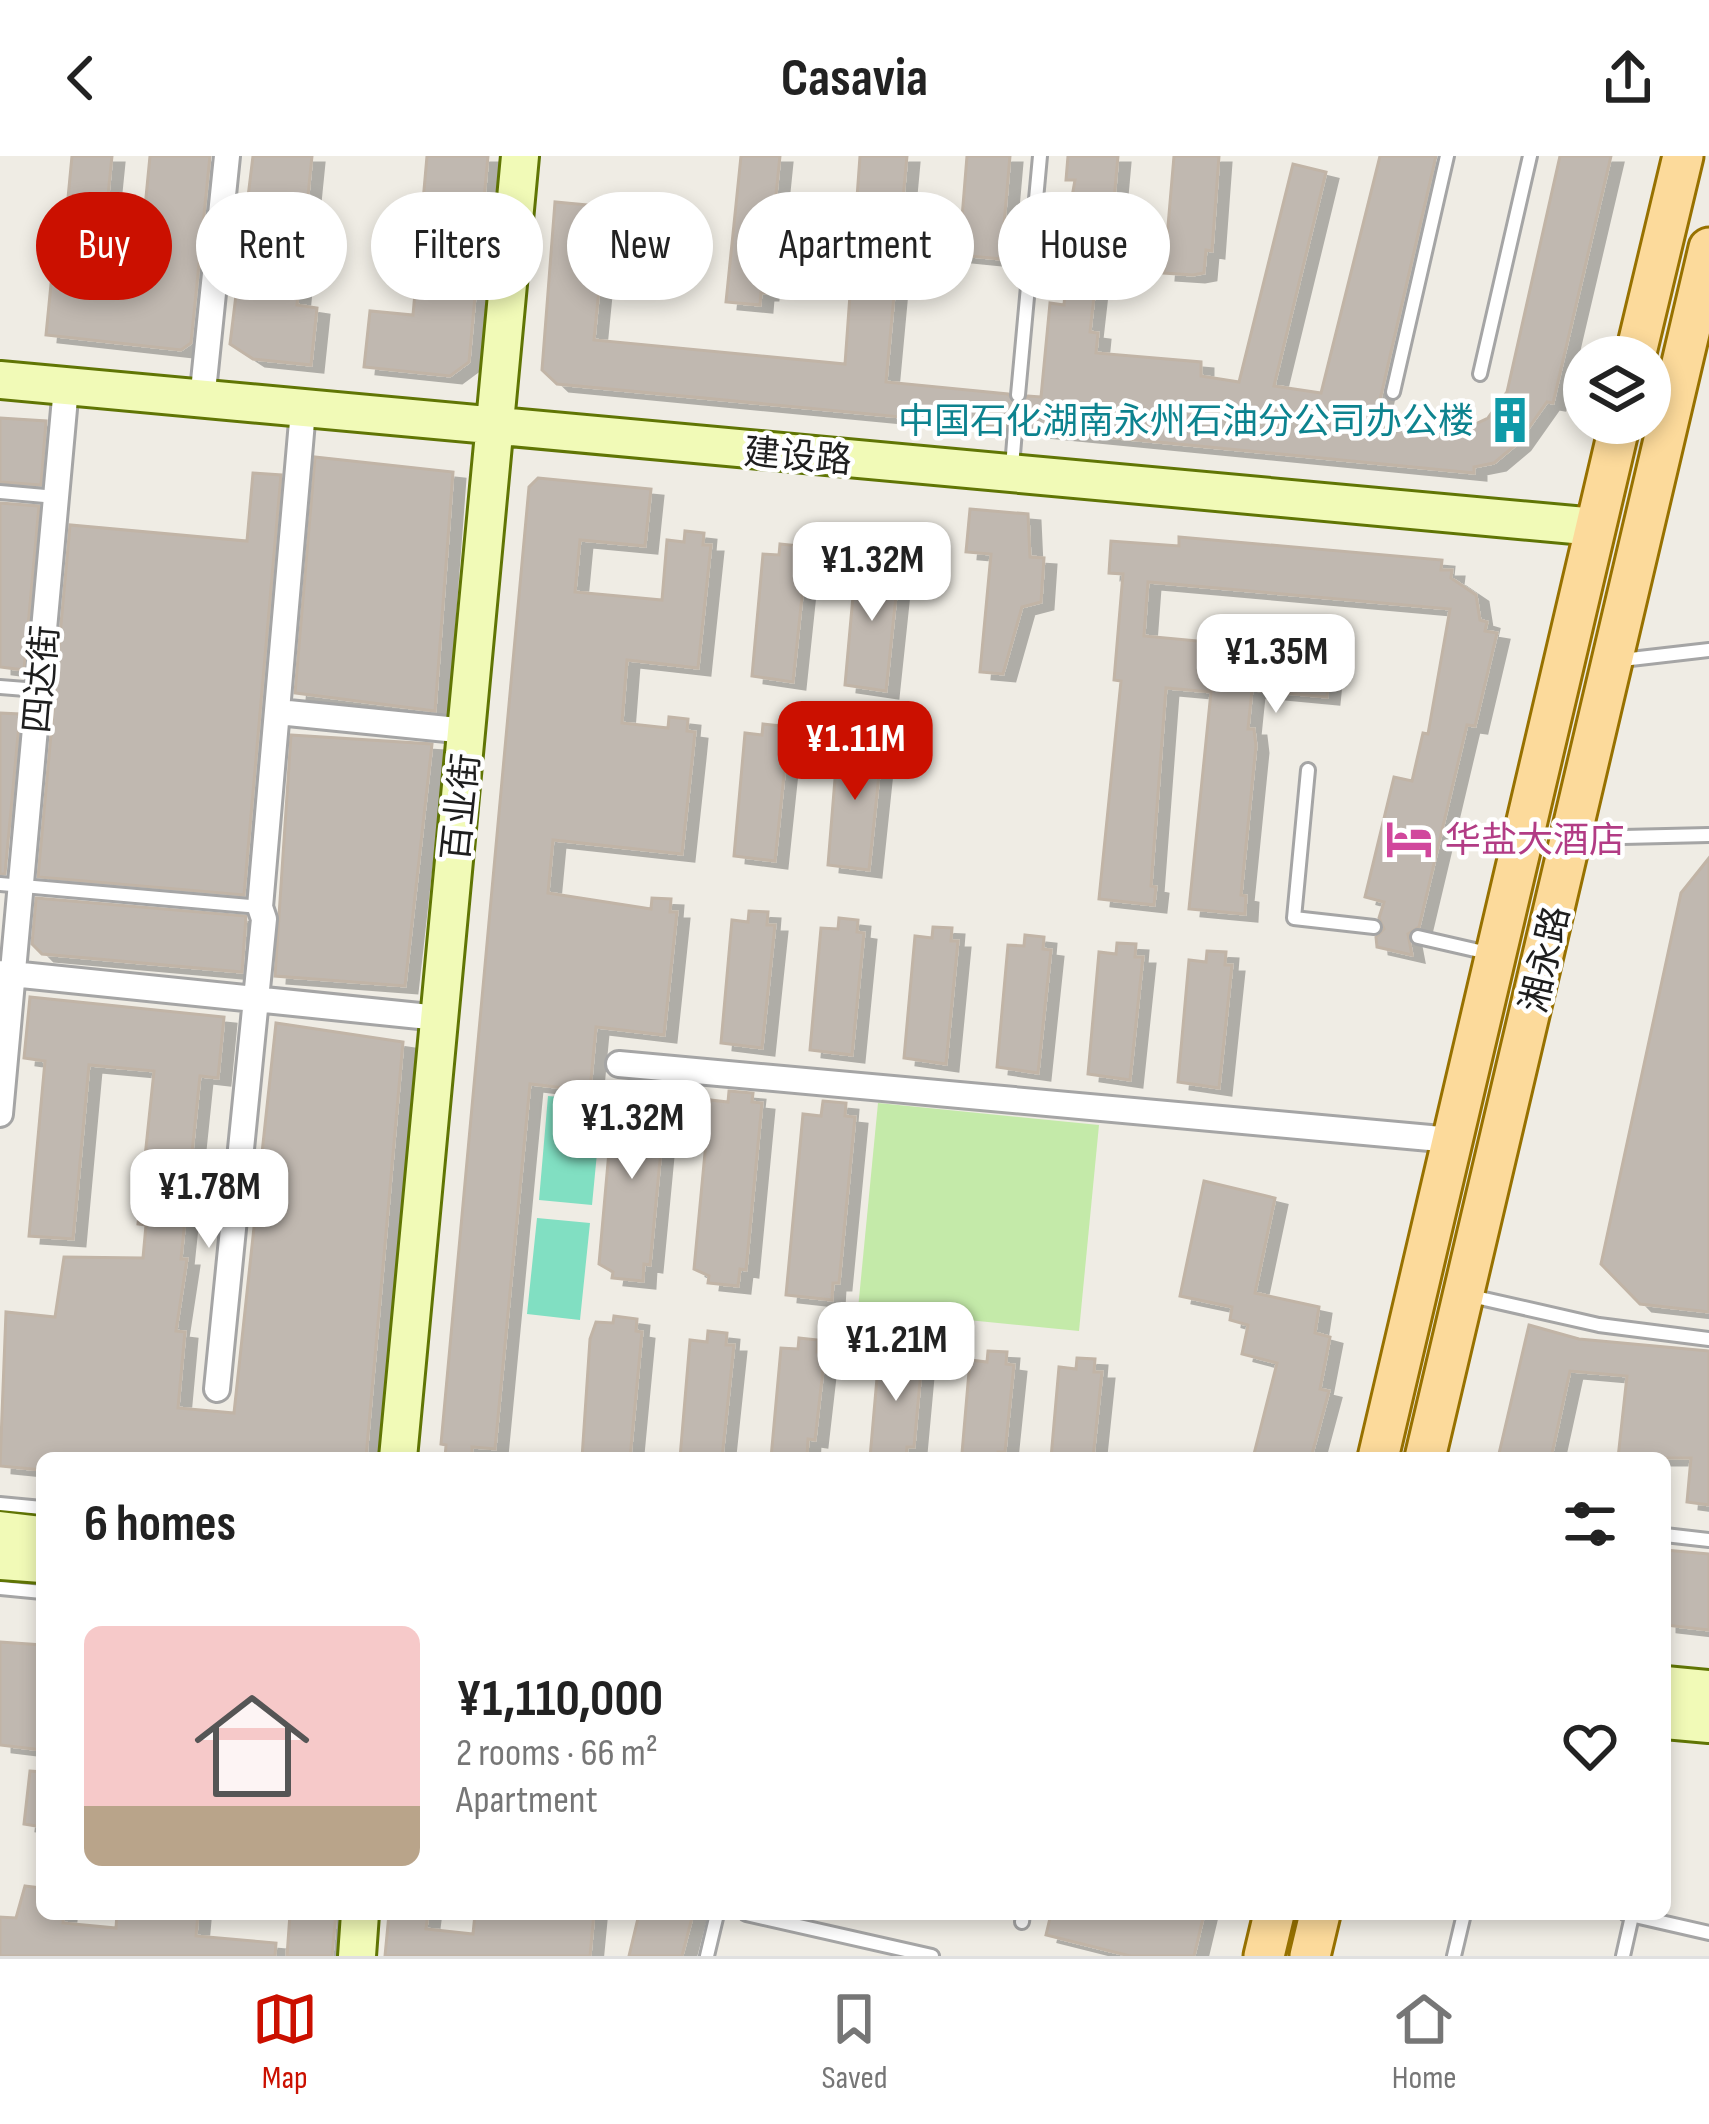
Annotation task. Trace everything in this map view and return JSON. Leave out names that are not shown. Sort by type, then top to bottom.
[{"type":"main road","points":[[1639,336],[1674,158]]},
{"type":"main road","name":"湘永路","points":[[1426,1452],[1709,248]]},
{"type":"main road","name":"湘永路","points":[[1380,1449],[1615,444]]},
{"type":"main road","points":[[1264,1956],[1273,1920]]},
{"type":"main road","points":[[1310,1956],[1318,1920]]},
{"type":"street","points":[[202,401],[227,156]]},
{"type":"street","name":"百业街","points":[[399,1452],[520,156]]},
{"type":"street","name":"建设路","points":[[0,380],[1596,526]]},
{"type":"street","name":"四达街","points":[[0,1114],[11,885],[39,690],[66,387]]},
{"type":"street","points":[[217,1389],[265,919],[260,908],[303,410]]},
{"type":"street","points":[[278,712],[467,731]]},
{"type":"street","points":[[7,973],[439,1018]]},
{"type":"street","points":[[619,1064],[1452,1140]]},
{"type":"street","points":[[0,1530],[36,1533]]},
{"type":"street","points":[[0,1561],[36,1564]]},
{"type":"street","points":[[1671,1685],[1709,1689]]},
{"type":"street","points":[[1671,1721],[1709,1724]]},
{"type":"street","points":[[357,1956],[360,1920]]},
{"type":"lane","points":[[1018,394],[1040,156]]},
{"type":"lane","points":[[1393,392],[1447,156]]},
{"type":"lane","points":[[1480,374],[1530,156]]},
{"type":"lane","points":[[1011,474],[1015,430]]},
{"type":"lane","points":[[0,492],[56,496]]},
{"type":"lane","points":[[1615,660],[1709,650]]},
{"type":"lane","points":[[0,687],[39,690]]},
{"type":"lane","points":[[1308,770],[1294,918],[1374,927]]},
{"type":"lane","points":[[1573,838],[1709,835]]},
{"type":"lane","points":[[11,885],[260,908]]},
{"type":"lane","points":[[1418,937],[1495,955]]},
{"type":"lane","points":[[1464,1294],[1599,1325],[1709,1339]]},
{"type":"lane","points":[[0,1504],[36,1507]]},
{"type":"lane","points":[[1671,1536],[1709,1540]]},
{"type":"lane","points":[[0,1588],[36,1591]]},
{"type":"lane","points":[[707,1956],[716,1920]]},
{"type":"lane","points":[[772,1920],[930,1956]]},
{"type":"lane","points":[[1454,1956],[1463,1920]]},
{"type":"lane","points":[[1623,1956],[1628,1920]]},
{"type":"lane","points":[[1651,1920],[1709,1933]]},
{"type":"green space","points":[[548,1096],[602,1101],[592,1205],[539,1200]]},
{"type":"green space","points":[[878,1103],[1099,1125],[1079,1331],[858,1309]]},
{"type":"green space","points":[[537,1218],[590,1223],[580,1320],[527,1314]]},
{"type":"building","points":[[72,156],[112,156],[108,192],[69,192]]},
{"type":"building","points":[[150,156],[210,156],[206,192],[196,192],[191,343],[181,350],[46,335],[49,300],[172,300],[172,192],[147,192]]},
{"type":"building","points":[[253,156],[312,156],[308,192],[249,192]]},
{"type":"building","points":[[427,156],[488,156],[485,192],[424,192]]},
{"type":"building","points":[[741,156],[780,156],[776,192],[737,192]]},
{"type":"building","points":[[860,156],[907,156],[904,192],[857,192]]},
{"type":"building","points":[[967,156],[1010,156],[1007,192],[998,192],[998,259],[974,256],[974,192],[964,192]]},
{"type":"building","points":[[1068,156],[1118,156],[1115,192],[1073,192],[1075,180],[1066,180]]},
{"type":"building","points":[[1174,156],[1219,156],[1212,251],[1206,250],[1204,273],[1170,273]]},
{"type":"building","points":[[1380,156],[1436,156],[1374,426],[1450,433],[1451,426],[1469,427],[1488,418],[1507,392],[1560,156],[1611,156],[1569,336],[1563,336],[1563,360],[1553,403],[1547,402],[1518,443],[1494,463],[1474,467],[1474,473],[1025,429],[1017,420],[1005,427],[557,384],[542,370],[555,202],[567,203],[567,300],[598,300],[594,340],[845,364],[850,300],[894,300],[886,382],[1008,394],[1018,405],[1028,396],[1041,397],[1050,303],[1094,300],[1090,332],[1098,333],[1096,353],[1201,362],[1201,376],[1239,382],[1293,164],[1326,172],[1274,386],[1321,393]]},
{"type":"building","points":[[737,195],[737,300],[760,300],[760,305],[726,302]]},
{"type":"building","points":[[235,300],[298,300],[297,305],[317,308],[311,365],[253,359],[230,344]]},
{"type":"building","points":[[414,300],[475,300],[469,362],[450,376],[364,367],[370,311],[413,315]]},
{"type":"building","points":[[0,418],[46,421],[41,485],[0,482]]},
{"type":"building","points":[[315,457],[453,472],[435,711],[295,693]]},
{"type":"building","points":[[253,473],[281,475],[244,895],[38,877],[70,525],[247,541]]},
{"type":"building","points":[[538,478],[651,489],[645,546],[580,540],[575,592],[662,600],[667,540],[684,542],[685,531],[704,533],[703,545],[711,545],[698,668],[627,660],[622,723],[668,728],[669,717],[688,719],[687,731],[695,732],[682,854],[553,840],[548,893],[651,909],[652,898],[671,899],[670,912],[677,912],[664,1035],[596,1027],[590,1091],[530,1084],[495,1449],[445,1452],[446,1445],[441,1444],[529,487]]},
{"type":"building","points":[[0,503],[39,506],[24,670],[0,667]]},
{"type":"building","points":[[970,509],[1028,514],[1030,557],[1044,558],[1041,602],[1022,607],[1003,674],[980,672],[991,554],[966,552]]},
{"type":"building","points":[[1179,537],[1442,560],[1441,570],[1452,570],[1451,578],[1476,595],[1480,620],[1487,622],[1485,631],[1497,633],[1475,726],[1467,725],[1419,927],[1408,934],[1412,955],[1377,947],[1376,937],[1384,929],[1379,918],[1384,902],[1365,897],[1394,777],[1412,781],[1423,733],[1428,734],[1450,609],[1148,582],[1144,636],[1331,656],[1327,697],[1252,690],[1248,729],[1254,729],[1256,746],[1241,895],[1246,896],[1245,914],[1189,909],[1211,692],[1166,688],[1151,886],[1156,887],[1154,905],[1099,899],[1121,681],[1114,680],[1123,574],[1109,573],[1111,541],[1179,546]]},
{"type":"building","points":[[780,544],[800,546],[798,558],[806,559],[793,682],[752,676],[763,554],[779,555]]},
{"type":"building","points":[[873,553],[892,555],[891,567],[899,568],[886,691],[845,685],[856,563],[872,565]]},
{"type":"building","points":[[0,713],[20,714],[5,874],[0,874]]},
{"type":"building","points":[[763,724],[782,726],[781,738],[788,738],[775,861],[734,856],[745,733],[762,735]]},
{"type":"building","points":[[856,733],[875,734],[874,747],[882,747],[869,870],[828,865],[838,742],[855,744]]},
{"type":"building","points":[[291,735],[432,744],[405,986],[275,976]]},
{"type":"building","points":[[1709,858],[1709,1312],[1640,1304],[1601,1264],[1681,893]]},
{"type":"building","points":[[36,898],[246,916],[242,972],[42,954],[32,944]]},
{"type":"building","points":[[749,911],[768,912],[767,925],[775,925],[762,1048],[721,1043],[732,920],[748,922]]},
{"type":"building","points":[[839,918],[858,920],[857,932],[864,933],[852,1055],[810,1050],[821,928],[838,929]]},
{"type":"building","points":[[933,927],[952,928],[951,941],[958,941],[946,1064],[904,1058],[915,936],[932,938]]},
{"type":"building","points":[[1025,935],[1044,937],[1043,949],[1051,950],[1038,1073],[997,1067],[1008,945],[1024,946]]},
{"type":"building","points":[[1117,943],[1136,944],[1135,957],[1143,957],[1130,1080],[1088,1074],[1099,952],[1116,954]]},
{"type":"building","points":[[1207,951],[1226,952],[1225,965],[1232,965],[1219,1088],[1178,1082],[1189,960],[1206,962]]},
{"type":"building","points":[[30,997],[224,1017],[218,1078],[200,1076],[181,1259],[187,1259],[176,1331],[185,1332],[178,1408],[234,1413],[276,1023],[403,1042],[367,1452],[36,1452],[36,1469],[0,1466],[6,1312],[55,1317],[64,1257],[143,1258],[146,1225],[138,1224],[154,1071],[89,1065],[73,1239],[29,1236],[45,1061],[24,1058]]},
{"type":"building","points":[[634,1083],[657,1085],[656,1098],[666,1098],[650,1265],[644,1264],[643,1281],[612,1278],[613,1272],[599,1264],[614,1095],[633,1097]]},
{"type":"building","points":[[729,1091],[753,1093],[752,1102],[762,1103],[746,1270],[740,1269],[738,1286],[708,1283],[709,1276],[694,1269],[710,1100],[728,1102]]},
{"type":"building","points":[[823,1101],[846,1103],[845,1116],[855,1117],[839,1283],[833,1283],[832,1300],[786,1295],[803,1114],[821,1116]]},
{"type":"building","points":[[1204,1181],[1275,1198],[1255,1293],[1319,1307],[1315,1333],[1330,1337],[1320,1389],[1329,1391],[1313,1452],[1255,1452],[1277,1363],[1242,1354],[1248,1325],[1230,1320],[1232,1307],[1180,1296]]},
{"type":"building","points":[[614,1316],[637,1319],[636,1331],[642,1332],[631,1452],[582,1452],[590,1339],[596,1322],[613,1323]]},
{"type":"building","points":[[1529,1325],[1579,1339],[1709,1351],[1709,1505],[1687,1502],[1691,1458],[1671,1458],[1671,1452],[1619,1452],[1627,1376],[1570,1371],[1552,1452],[1499,1452]]},
{"type":"building","points":[[708,1331],[727,1333],[726,1345],[734,1345],[723,1452],[681,1452],[690,1340],[707,1342]]},
{"type":"building","points":[[799,1338],[818,1340],[817,1352],[825,1353],[815,1440],[808,1439],[807,1452],[772,1452],[781,1348],[798,1349]]},
{"type":"building","points":[[897,1345],[916,1347],[915,1359],[922,1360],[914,1447],[907,1447],[907,1452],[871,1452],[879,1355],[896,1356]]},
{"type":"building","points":[[988,1351],[1007,1352],[1006,1364],[1014,1365],[1005,1452],[962,1452],[970,1360],[987,1362]]},
{"type":"building","points":[[1077,1358],[1095,1359],[1094,1372],[1102,1372],[1094,1452],[1052,1452],[1059,1367],[1076,1369]]},
{"type":"building","points":[[1671,1551],[1709,1554],[1709,1630],[1671,1626]]},
{"type":"building","points":[[0,1642],[36,1645],[36,1749],[0,1745]]},
{"type":"building","points":[[30,1771],[36,1772],[36,1826],[24,1824]]},
{"type":"building","points":[[25,1886],[36,1887],[36,1920],[116,1928],[117,1920],[197,1920],[196,1936],[276,1943],[275,1956],[0,1956],[0,1917],[16,1918]]},
{"type":"building","points":[[290,1920],[335,1920],[332,1956],[287,1956]]},
{"type":"building","points":[[388,1920],[427,1920],[426,1929],[473,1934],[474,1920],[593,1920],[590,1956],[385,1956]]},
{"type":"building","points":[[638,1920],[691,1920],[682,1956],[629,1956]]},
{"type":"building","points":[[1050,1920],[1203,1920],[1194,1956],[1130,1956],[1046,1935]]},
{"type":"place","name":"中国石化湖南永州石油分公司办公楼","points":[[1510,420]]},
{"type":"place","name":"华盐大酒店","points":[[1409,839]]}]
